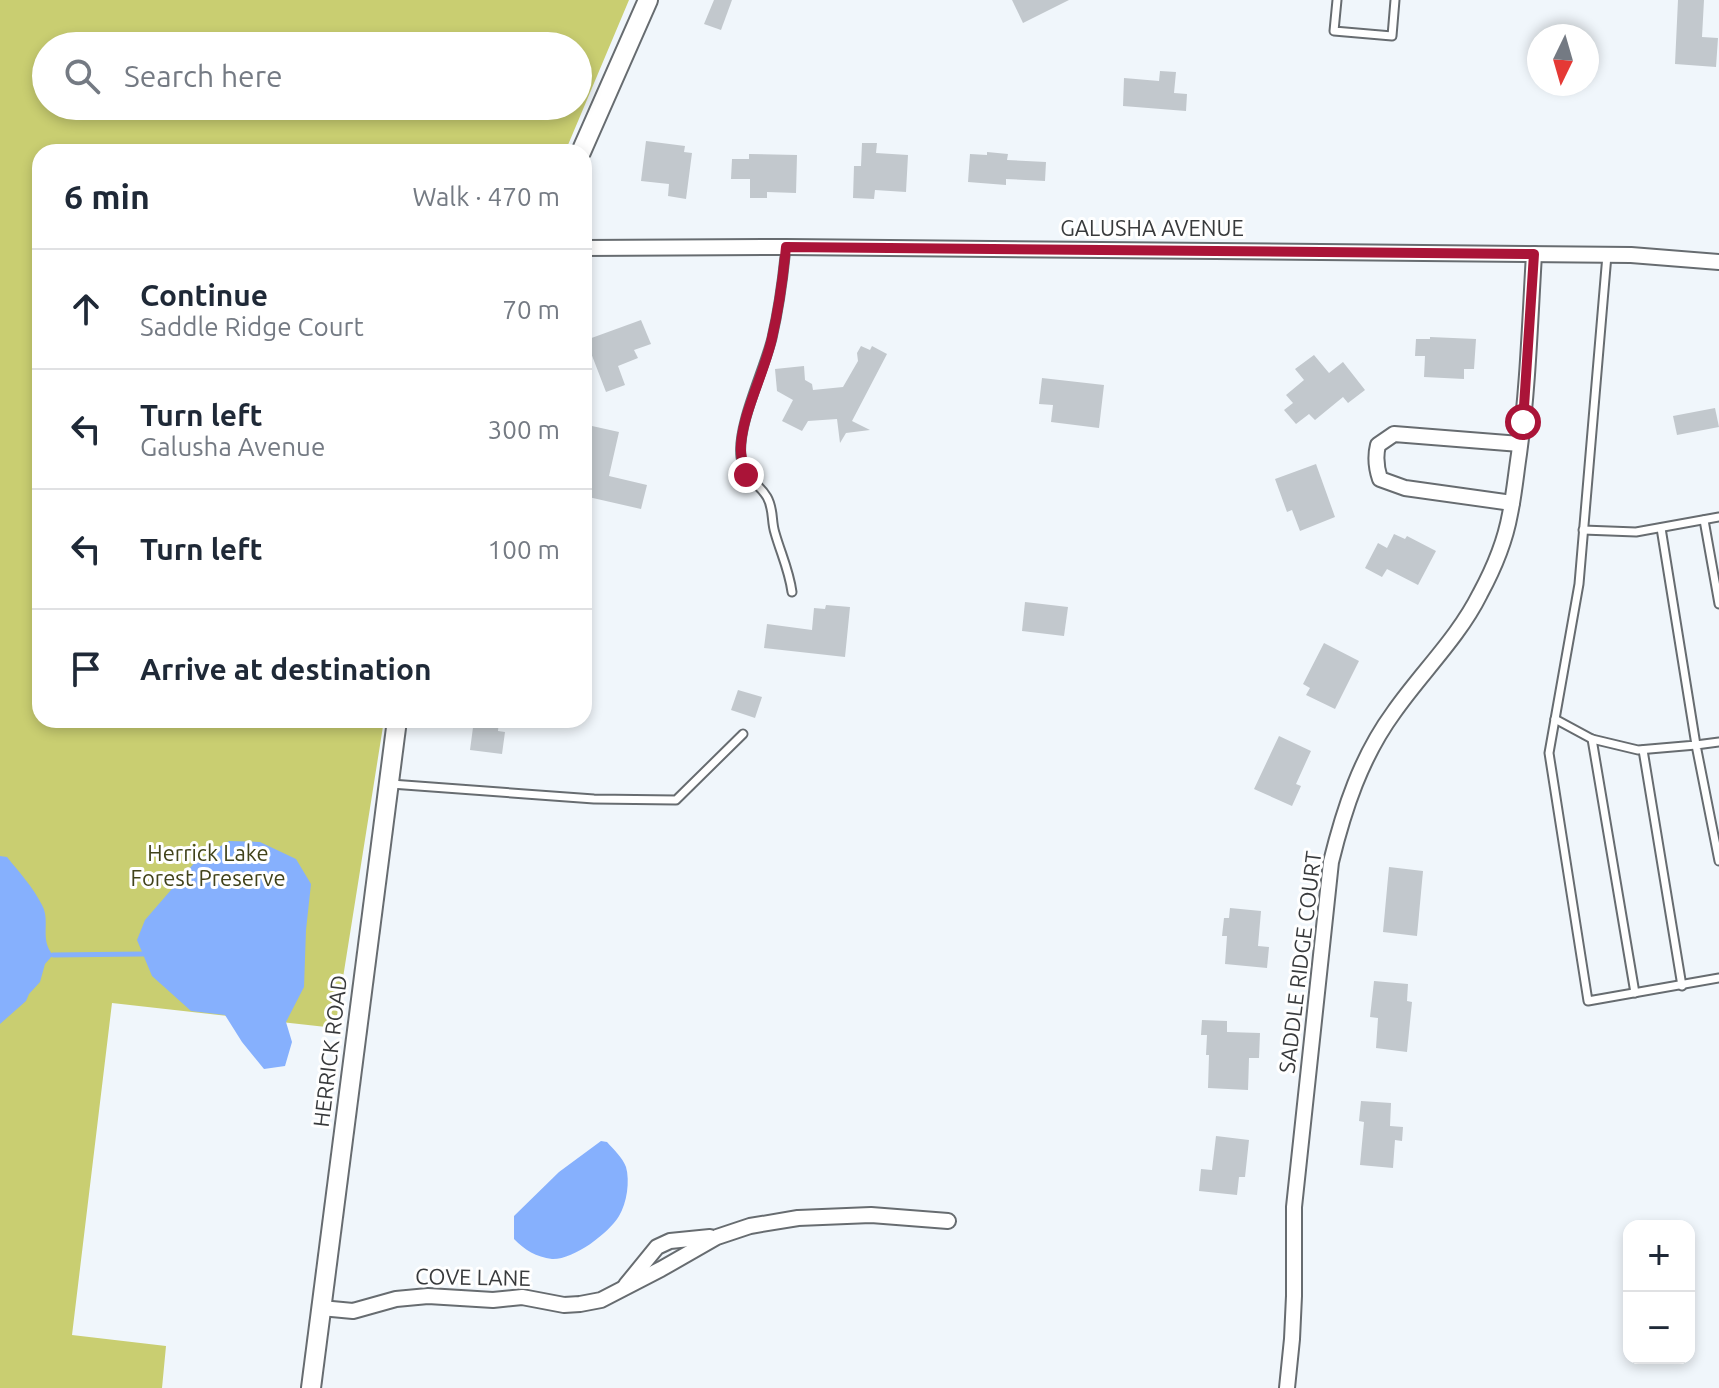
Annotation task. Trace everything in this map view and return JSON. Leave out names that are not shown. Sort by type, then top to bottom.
[{"type":"street","points":[[585,144],[648,0]]},
{"type":"street","name":"GALUSHA AVENUE","points":[[592,248],[1607,254],[1719,262]]},
{"type":"street","name":"SADDLE RIDGE COURT","points":[[1287,1388],[1292,1339],[1294,1207],[1331,862],[1340,824],[1372,747],[1392,713],[1461,627],[1497,557],[1510,517],[1520,444],[1534,254]]},
{"type":"street","points":[[1512,503],[1405,488],[1380,479],[1376,452],[1378,445],[1394,434],[1520,444]]},
{"type":"street","name":"HERRICK ROAD","points":[[311,1388],[396,728]]},
{"type":"street","name":"COVE LANE","points":[[321,1308],[353,1311],[396,1299],[428,1296],[493,1300],[522,1297],[564,1305],[580,1304],[601,1300],[717,1237],[750,1226],[798,1218],[871,1215],[948,1221]]},
{"type":"street","name":"COVE LANE","points":[[623,1289],[657,1247],[670,1241],[717,1237]]},
{"type":"lane","points":[[1337,0],[1334,31],[1392,36],[1395,0]]},
{"type":"lane","points":[[786,247],[772,339],[745,424],[741,455],[746,475],[766,496],[773,511],[774,529],[790,572],[792,592]]},
{"type":"lane","points":[[1607,254],[1579,584],[1549,753],[1588,1001],[1719,978]]},
{"type":"lane","points":[[1583,530],[1636,532],[1719,517]]},
{"type":"lane","points":[[1704,520],[1719,604]]},
{"type":"lane","points":[[1661,528],[1696,745],[1719,861]]},
{"type":"lane","points":[[1555,719],[1592,739],[1643,750],[1719,742]]},
{"type":"lane","points":[[389,784],[594,799],[676,800],[743,734]]},
{"type":"lane","points":[[1592,739],[1635,993]]},
{"type":"lane","points":[[1643,750],[1682,986]]},
{"type":"green space","name":"Herrick Lake Forest Preserve","points":[[0,0],[629,0],[592,88],[592,32],[32,32],[32,120],[578,120],[568,144],[32,144],[32,728],[383,728],[335,1028],[112,1003],[72,1335],[166,1346],[162,1388],[0,1388]]},
{"type":"water","points":[[229,841],[260,842],[296,859],[311,884],[304,987],[286,1022],[292,1042],[285,1066],[264,1069],[225,1015],[191,1011],[152,976],[137,940],[145,920],[196,861]]},
{"type":"water","points":[[0,856],[7,857],[42,905],[46,917],[47,943],[53,955],[45,964],[40,982],[26,1001],[0,1024]]},
{"type":"water","points":[[601,1141],[607,1142],[626,1167],[627,1192],[619,1216],[599,1238],[570,1255],[552,1259],[527,1250],[514,1239],[514,1216],[559,1172]]},
{"type":"building","points":[[714,0],[732,0],[721,30],[704,24]]},
{"type":"building","points":[[1012,0],[1069,0],[1023,23]]},
{"type":"building","points":[[1678,0],[1704,0],[1702,37],[1718,38],[1716,67],[1675,64]]},
{"type":"building","points":[[1160,71],[1176,72],[1174,93],[1187,94],[1186,111],[1123,106],[1124,78],[1159,81]]},
{"type":"building","points":[[646,141],[685,146],[684,152],[692,153],[686,199],[668,196],[669,184],[641,181]]},
{"type":"building","points":[[862,143],[877,143],[876,153],[908,155],[906,192],[875,190],[874,199],[853,198],[854,166],[861,166]]},
{"type":"building","points":[[987,152],[1008,154],[1007,160],[1046,162],[1045,181],[1006,179],[1006,185],[968,182],[970,154],[987,155]]},
{"type":"building","points":[[749,154],[797,155],[796,193],[767,192],[767,198],[750,198],[750,179],[731,179],[732,159],[749,159]]},
{"type":"building","points":[[641,320],[651,344],[634,350],[638,358],[618,366],[625,385],[606,392],[592,356],[592,338]]},
{"type":"building","points":[[1416,339],[1476,339],[1474,369],[1464,369],[1464,379],[1424,377],[1425,356],[1415,356]]},
{"type":"building","points":[[861,346],[870,350],[872,346],[887,354],[852,421],[870,430],[846,433],[840,443],[837,419],[808,421],[802,431],[782,421],[793,400],[777,391],[775,369],[804,366],[805,380],[812,384],[813,390],[843,387],[858,361],[857,353]]},
{"type":"building","points":[[1314,355],[1329,373],[1343,362],[1365,390],[1348,403],[1343,397],[1315,420],[1309,414],[1296,424],[1284,410],[1293,403],[1286,395],[1304,380],[1295,369]]},
{"type":"building","points":[[1042,378],[1104,385],[1099,428],[1051,422],[1053,405],[1039,404]]},
{"type":"building","points":[[1715,408],[1719,427],[1677,435],[1673,416]]},
{"type":"building","points":[[592,426],[619,432],[609,476],[647,485],[641,509],[592,498]]},
{"type":"building","points":[[1316,464],[1335,517],[1300,531],[1292,510],[1287,512],[1275,479]]},
{"type":"building","points":[[1394,534],[1405,539],[1407,536],[1436,551],[1418,585],[1387,569],[1382,577],[1365,568],[1378,543],[1387,548]]},
{"type":"building","points":[[1025,602],[1068,607],[1064,636],[1022,631]]},
{"type":"building","points":[[826,605],[850,607],[845,657],[764,648],[767,624],[812,630],[814,608],[825,609]]},
{"type":"building","points":[[1324,643],[1359,661],[1335,709],[1306,695],[1310,688],[1303,684]]},
{"type":"building","points":[[738,690],[762,697],[755,718],[731,710]]},
{"type":"building","points":[[473,728],[498,728],[498,731],[505,732],[502,754],[470,750]]},
{"type":"building","points":[[1279,736],[1311,751],[1296,784],[1301,786],[1292,806],[1254,789]]},
{"type":"building","points":[[1389,867],[1423,871],[1417,936],[1383,932]]},
{"type":"building","points":[[1230,908],[1261,911],[1258,946],[1269,947],[1267,968],[1225,964],[1227,936],[1222,936],[1224,918],[1229,918]]},
{"type":"building","points":[[1374,981],[1408,984],[1407,1001],[1412,1002],[1407,1052],[1376,1048],[1378,1018],[1370,1017]]},
{"type":"building","points":[[1202,1020],[1227,1021],[1227,1032],[1260,1033],[1259,1058],[1249,1058],[1248,1090],[1208,1088],[1209,1055],[1206,1055],[1207,1035],[1201,1035]]},
{"type":"building","points":[[1361,1101],[1391,1103],[1390,1126],[1403,1127],[1402,1141],[1395,1140],[1393,1168],[1360,1165],[1364,1122],[1359,1121]]},
{"type":"building","points":[[1216,1136],[1249,1140],[1245,1177],[1239,1177],[1237,1195],[1199,1191],[1201,1169],[1212,1170]]},
{"type":"waterway","points":[[53,955],[143,954]]},
{"type":"route","points":[[746,475],[741,441],[772,339],[786,247],[1534,254],[1523,422]]}]
